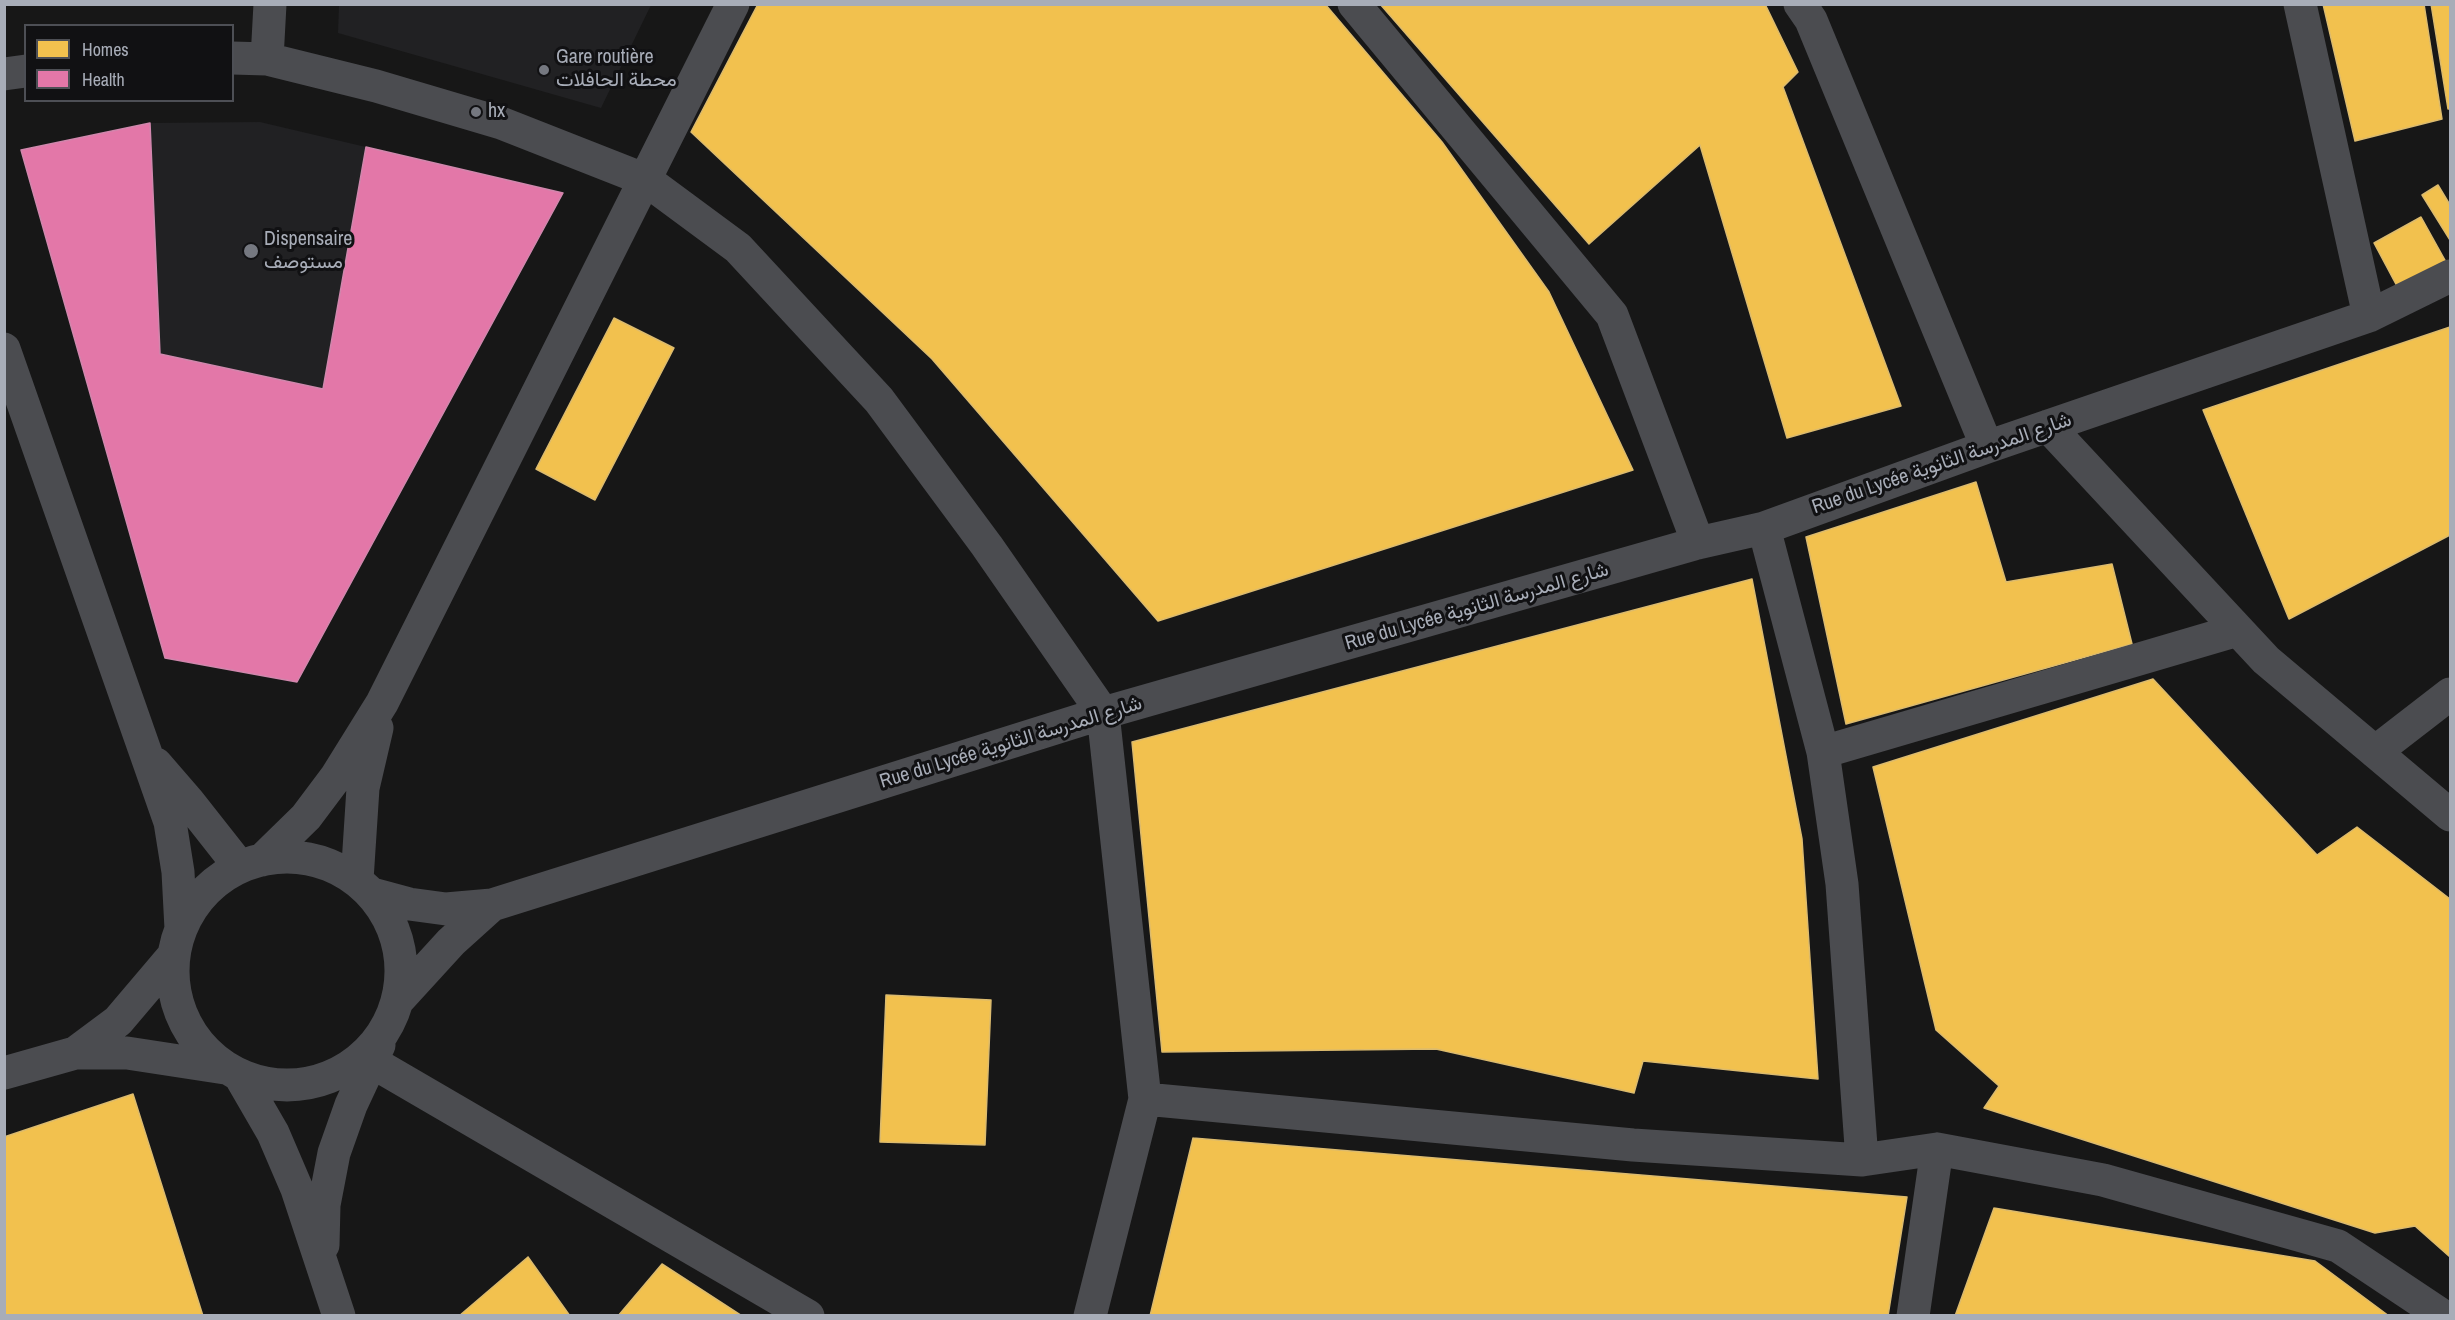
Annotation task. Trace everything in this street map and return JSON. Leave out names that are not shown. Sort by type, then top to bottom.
[{"type":"street","points":[[267,60],[270,4]]},
{"type":"street","points":[[75,1053],[118,1021],[177,942],[195,904],[208,890],[215,883],[251,863],[306,818],[336,777],[382,703],[733,4]]},
{"type":"street","points":[[1354,4],[1612,315],[1698,543]]},
{"type":"street","points":[[2300,4],[2369,316]]},
{"type":"street","points":[[1806,6],[1987,447]]},
{"type":"street","points":[[234,58],[267,60],[376,86],[501,123],[646,180],[738,248],[879,400],[987,546],[1103,713],[1145,1099],[1090,1316]]},
{"type":"street","points":[[4,74],[24,71]]},
{"type":"street","name":"Rue du Lycée شارع المدرسة الثانوية","points":[[365,887],[409,904],[446,909],[492,905],[1103,713],[1698,543],[1764,528],[1987,447],[2369,316],[2451,276]]},
{"type":"street","points":[[4,349],[170,822],[178,873],[174,987],[183,1019],[200,1046],[232,1072],[273,1132],[297,1189],[339,1316]]},
{"type":"street","points":[[2048,426],[2266,660],[2451,814]]},
{"type":"street","points":[[1764,528],[1823,753],[1842,884],[1862,1160]]},
{"type":"street","points":[[1823,753],[2238,630]]},
{"type":"street","points":[[2375,752],[2451,694]]},
{"type":"street","points":[[365,887],[363,788],[382,703]]},
{"type":"street","points":[[145,751],[188,801],[251,863]]},
{"type":"street","points":[[251,863],[295,857],[328,863],[365,887],[388,917],[399,944],[402,972],[393,1013],[351,1105],[334,1153],[324,1205],[322,1264]]},
{"type":"street","name":"Rue du Lycée شارع المدرسة الثانوية","points":[[393,1013],[451,942],[492,905]]},
{"type":"street","points":[[4,1074],[75,1053],[127,1053],[232,1072],[282,1086],[323,1081],[361,1060],[393,1013]]},
{"type":"street","points":[[372,1062],[808,1316]]},
{"type":"street","points":[[1145,1099],[1633,1145],[1862,1160],[1937,1149],[2103,1180],[2338,1246],[2443,1316]]},
{"type":"street","points":[[1913,1316],[1937,1149]]},
{"type":"shaded area","name":"Gare routière محطة الحافلات","points":[[339,4],[651,5],[601,108],[338,33]]},
{"type":"shaded area","name":"Dispensaire مستوصف","points":[[260,122],[366,147],[323,389],[160,354],[150,123]]},
{"type":"building: Homes","points":[[758,4],[1325,4],[1442,142],[1549,292],[1633,470],[1158,621],[932,359],[691,132]]},
{"type":"building: Homes","points":[[1380,4],[1765,4],[1798,72],[1783,87],[1901,406],[1787,438],[1700,145],[1589,244]]},
{"type":"building: Homes","points":[[2323,4],[2424,4],[2442,119],[2355,141]]},
{"type":"building: Homes","points":[[2431,4],[2450,4],[2450,109],[2448,109]]},
{"type":"building: Homes","points":[[2438,185],[2450,205],[2450,240],[2422,195]]},
{"type":"building: Homes","points":[[2421,217],[2446,262],[2398,288],[2374,243]]},
{"type":"building: Homes","points":[[614,318],[674,348],[595,500],[536,469]]},
{"type":"building: Homes","points":[[2450,327],[2450,535],[2289,619],[2203,410]]},
{"type":"building: Homes","points":[[1976,482],[2006,582],[2112,564],[2132,644],[1846,724],[1806,537]]},
{"type":"building: Homes","points":[[1752,579],[1802,839],[1818,1079],[1643,1061],[1634,1093],[1436,1049],[1162,1052],[1132,742]]},
{"type":"building: Homes","points":[[2153,679],[2317,855],[2357,827],[2450,899],[2450,1257],[2415,1226],[2375,1233],[1984,1108],[1999,1086],[1936,1030],[1873,767]]},
{"type":"building: Homes","points":[[886,995],[991,1000],[985,1145],[880,1142]]},
{"type":"building: Homes","points":[[133,1094],[203,1316],[4,1316],[4,1137]]},
{"type":"building: Homes","points":[[1193,1138],[1907,1197],[1888,1316],[1150,1316]]},
{"type":"building: Homes","points":[[1994,1208],[2315,1261],[2389,1316],[1955,1316]]},
{"type":"building: Homes","points":[[528,1257],[570,1316],[459,1316]]},
{"type":"building: Homes","points":[[662,1264],[742,1316],[618,1316]]},
{"type":"building: Health","points":[[150,123],[160,354],[323,389],[366,147],[563,193],[297,682],[165,658],[21,150]]},
{"type":"place","name":"Gare routière محطة الحافلات","points":[[544,70]]},
{"type":"place","name":"hx","points":[[476,112]]},
{"type":"place","name":"Dispensaire مستوصف","points":[[251,251]]}]
